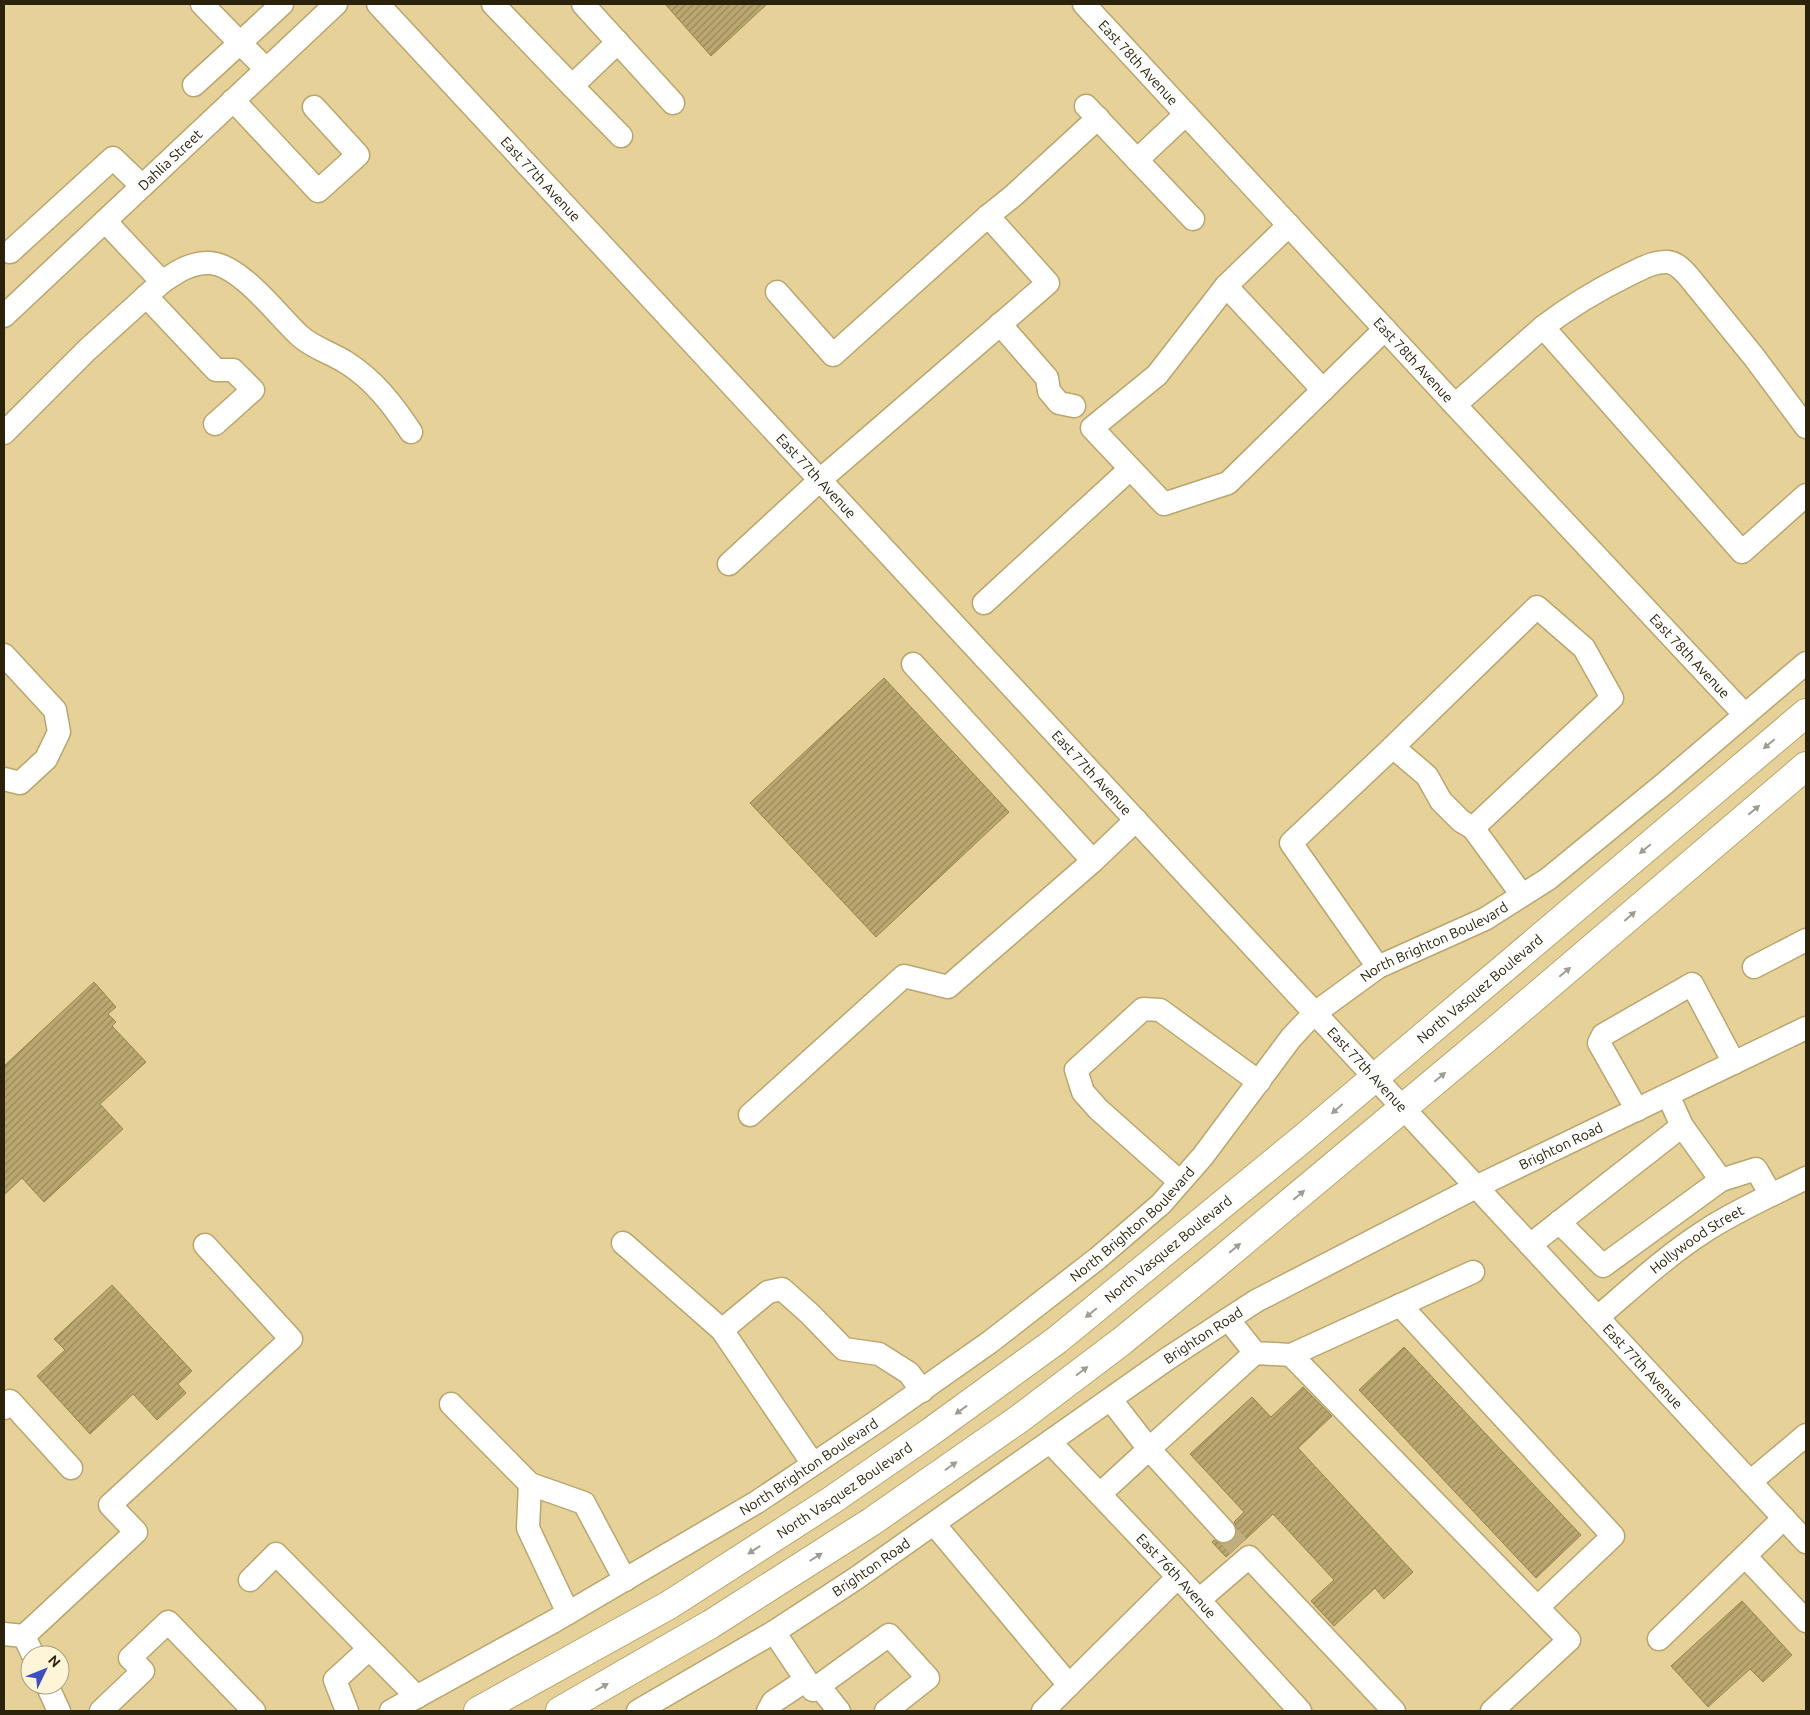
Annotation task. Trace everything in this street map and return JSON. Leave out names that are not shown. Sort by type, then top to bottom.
[{"type":"highway","name":"North Vasquez Boulevard","points":[[478,1711],[669,1605],[832,1500],[929,1433],[1057,1340],[1293,1146],[1806,713]]},
{"type":"highway","points":[[560,1711],[711,1624],[863,1527],[1019,1418],[1122,1341],[1403,1108],[1806,766]]},
{"type":"street","points":[[202,4],[266,69]]},
{"type":"street","points":[[194,85],[282,4]]},
{"type":"street","name":"Dahlia Street","points":[[4,316],[336,4]]},
{"type":"street","name":"East 77th Avenue","points":[[378,4],[1806,1542]]},
{"type":"street","points":[[493,4],[621,136]]},
{"type":"street","points":[[583,4],[673,103]]},
{"type":"street","name":"East 78th Avenue","points":[[1084,4],[1745,715]]},
{"type":"street","points":[[572,86],[618,42]]},
{"type":"street","points":[[233,100],[318,191],[358,155],[314,107]]},
{"type":"street","points":[[777,292],[833,355],[988,216],[1014,196],[1092,112],[1192,219]]},
{"type":"street","points":[[1137,160],[1186,114]]},
{"type":"street","points":[[10,252],[113,158],[142,186]]},
{"type":"street","points":[[729,564],[820,480],[1048,283],[988,216]]},
{"type":"street","points":[[105,221],[216,370],[233,370],[253,390],[215,424]]},
{"type":"street","points":[[1092,428],[1157,375],[1226,286],[1289,225]]},
{"type":"street","points":[[1455,405],[1567,308],[1592,292],[1650,264],[1669,262],[1679,266],[1689,277],[1754,357],[1806,426]]},
{"type":"street","points":[[4,433],[87,350],[154,289],[188,266],[211,263],[226,267],[247,281],[302,338],[346,362],[363,374],[394,406],[411,432]]},
{"type":"street","points":[[1226,286],[1323,390]]},
{"type":"street","points":[[1000,324],[1048,378],[1049,391],[1059,403],[1074,406],[1092,428],[1164,504],[1228,483],[1385,328]]},
{"type":"street","points":[[1543,327],[1742,552],[1806,495]]},
{"type":"street","points":[[984,603],[1130,469]]},
{"type":"street","points":[[1378,966],[1291,842],[1537,607],[1584,648],[1612,698],[1473,828]]},
{"type":"street","points":[[4,655],[55,710],[59,732],[46,759],[20,783],[4,779]]},
{"type":"street","name":"North Brighton Boulevard","points":[[391,1711],[625,1580],[757,1502],[922,1391],[990,1342],[1098,1258],[1161,1204],[1203,1156],[1291,1038],[1315,1013],[1378,966],[1485,919],[1548,879],[1806,663]]},
{"type":"street","points":[[913,664],[1093,861]]},
{"type":"street","points":[[1392,747],[1427,776],[1441,800],[1460,821],[1473,828],[1522,895]]},
{"type":"street","points":[[750,1115],[904,976],[948,987],[1093,861],[1136,820]]},
{"type":"street","points":[[1754,968],[1806,940]]},
{"type":"street","points":[[1637,1110],[1599,1043],[1603,1035],[1692,984],[1734,1063]]},
{"type":"street","points":[[1180,1182],[1098,1109],[1083,1092],[1076,1070],[1143,1009],[1160,1010],[1259,1082]]},
{"type":"street","name":"Brighton Road","points":[[638,1711],[671,1704],[774,1632],[855,1580],[1228,1318],[1285,1284],[1476,1187],[1806,1028]]},
{"type":"street","points":[[1668,1095],[1682,1126],[1722,1180]]},
{"type":"street","points":[[1530,1245],[1682,1126]]},
{"type":"street","points":[[1560,1222],[1603,1266],[1722,1180],[1756,1169],[1771,1195]]},
{"type":"street","name":"Hollywood Street","points":[[1598,1317],[1682,1246],[1731,1215],[1806,1178]]},
{"type":"street","points":[[624,1243],[722,1330],[813,1464]]},
{"type":"street","points":[[20,1642],[136,1532],[110,1505],[291,1340],[205,1245]]},
{"type":"street","points":[[1228,1318],[1255,1352],[1291,1355],[1473,1272]]},
{"type":"street","points":[[722,1330],[768,1292],[782,1289],[810,1314],[844,1349],[879,1354],[909,1373],[922,1391]]},
{"type":"street","points":[[1400,1305],[1613,1536],[1538,1607]]},
{"type":"street","points":[[1100,1494],[1255,1352]]},
{"type":"street","points":[[1291,1355],[1570,1640],[1492,1711]]},
{"type":"street","points":[[1111,1400],[1149,1449],[1394,1711]]},
{"type":"street","points":[[4,1408],[10,1401],[70,1468]]},
{"type":"street","points":[[451,1404],[530,1484],[584,1503],[625,1580]]},
{"type":"street","points":[[1750,1482],[1806,1435]]},
{"type":"street","name":"East 76th Avenue","points":[[1050,1442],[1178,1577],[1300,1711]]},
{"type":"street","points":[[530,1484],[528,1528],[568,1612]]},
{"type":"street","points":[[1659,1639],[1784,1518]]},
{"type":"street","points":[[934,1524],[1069,1685]]},
{"type":"street","points":[[1199,1600],[1237,1544]]},
{"type":"street","points":[[250,1580],[276,1554],[417,1697]]},
{"type":"street","points":[[1745,1556],[1806,1621]]},
{"type":"street","points":[[1043,1711],[1178,1577]]},
{"type":"street","points":[[102,1711],[143,1671],[130,1658],[168,1622],[254,1711]]},
{"type":"street","points":[[774,1632],[812,1683],[839,1711]]},
{"type":"street","points":[[768,1711],[773,1702],[812,1683],[889,1635],[928,1678],[886,1711]]},
{"type":"street","points":[[347,1711],[335,1680],[369,1649]]},
{"type":"street","points":[[52,1695],[59,1711]]},
{"type":"building","points":[[665,4],[767,4],[711,56]]},
{"type":"building","points":[[884,678],[1009,812],[876,937],[750,803]]},
{"type":"building","points":[[94,982],[116,1007],[108,1014],[116,1022],[112,1026],[146,1062],[100,1104],[123,1129],[44,1202],[22,1178],[4,1195],[4,1066]]},
{"type":"building","points":[[112,1285],[192,1371],[178,1384],[186,1393],[157,1420],[133,1394],[90,1434],[37,1376],[65,1350],[54,1339]]},
{"type":"building","points":[[1404,1347],[1581,1535],[1536,1578],[1359,1390]]},
{"type":"building","points":[[1303,1387],[1332,1416],[1298,1448],[1413,1572],[1384,1599],[1375,1588],[1334,1626],[1311,1601],[1334,1580],[1273,1514],[1226,1557],[1212,1542],[1214,1540],[1226,1544],[1233,1540],[1237,1529],[1234,1522],[1244,1512],[1190,1454],[1252,1397],[1271,1417]]},
{"type":"building","points":[[1742,1601],[1792,1655],[1763,1682],[1750,1669],[1708,1707],[1671,1666]]},
{"type":"tunnel","points":[[1224,1531],[1238,1546]]}]
